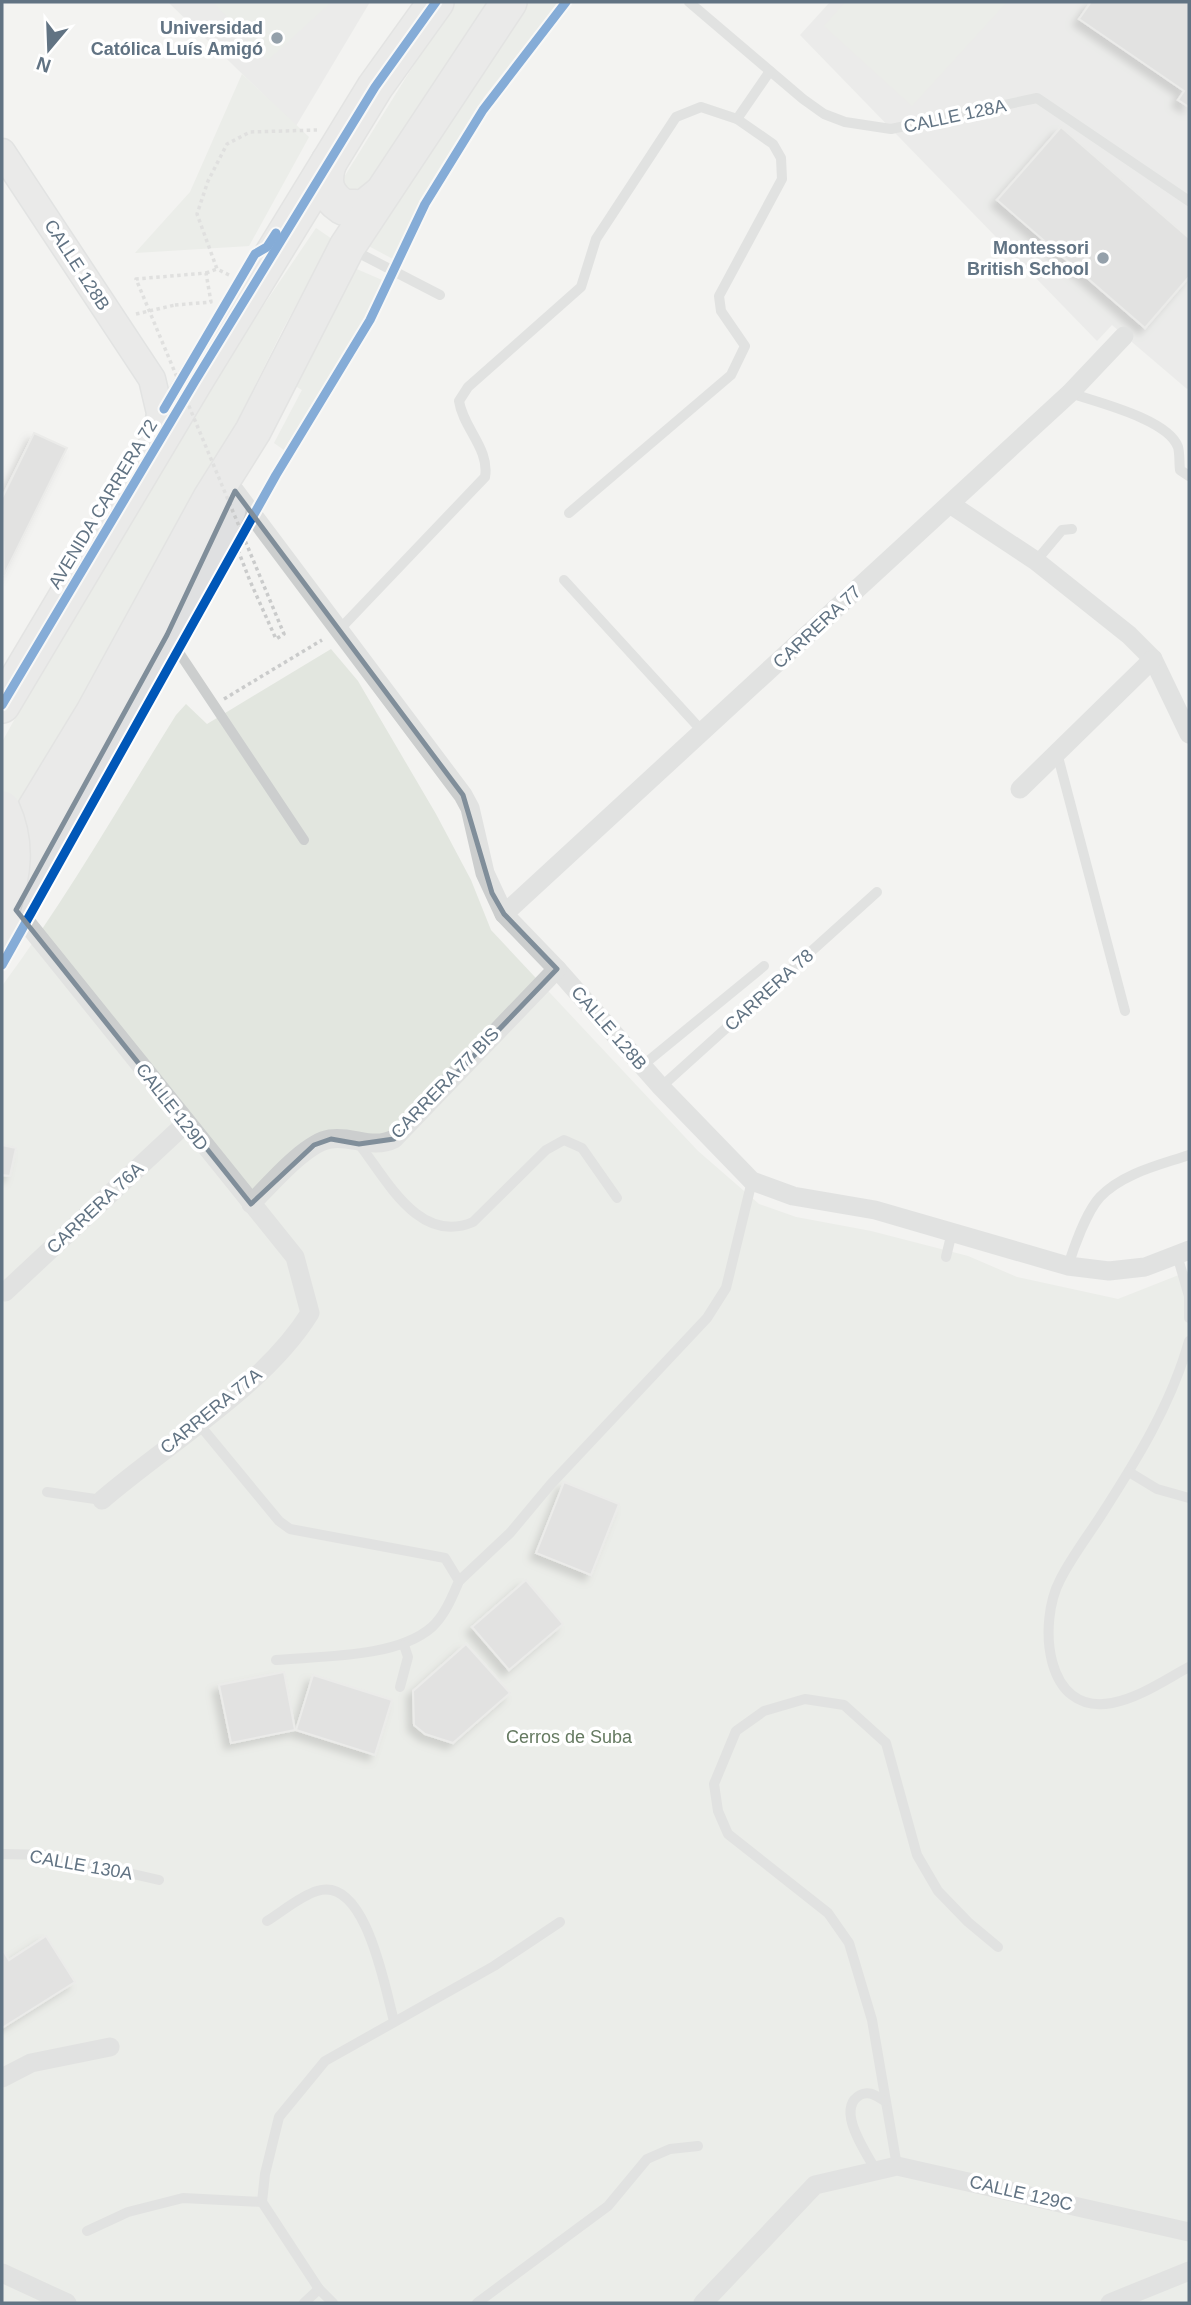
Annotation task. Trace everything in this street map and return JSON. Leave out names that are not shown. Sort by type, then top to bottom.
[{"type":"highway","name":"AVENIDA CARRERA 72","points":[[2,704],[155,446],[176,382],[328,146],[375,87],[436,2]]},
{"type":"highway","points":[[2,857],[59,772],[211,498],[253,431],[347,247],[509,2]]},
{"type":"highway","points":[[328,146],[325,181],[327,192],[343,207],[365,208],[380,195]]},
{"type":"highway","points":[[6,917],[244,503],[253,431]]},
{"type":"highway","points":[[2,809],[9,824],[13,850],[6,917]]},
{"type":"street","name":"CALLE 128B","points":[[2,152],[112,319],[176,382]]},
{"type":"street","name":"CARRERA 77","points":[[504,914],[1070,393],[1125,336]]},
{"type":"street","name":"CALLE 128B","points":[[244,503],[470,808],[485,873],[504,914],[557,969],[661,1087],[752,1181],[793,1196],[875,1210],[1068,1266],[1109,1271],[1145,1267],[1183,1253]]},
{"type":"street","points":[[950,504],[1036,561],[1099,610],[1153,659],[1189,734]]},
{"type":"street","points":[[1020,789],[1153,659]]},
{"type":"street","name":"CALLE 129D","points":[[6,917],[185,1124],[295,1258],[310,1313]]},
{"type":"street","name":"CARRERA 77 BIS","points":[[251,1204],[314,1145],[331,1139],[359,1144],[386,1143],[394,1139],[557,969]]},
{"type":"street","name":"CARRERA 76A","points":[[5,1293],[185,1124]]},
{"type":"street","name":"CARRERA 77A","points":[[102,1500],[198,1423],[293,1341],[310,1313]]},
{"type":"street","points":[[2,2078],[32,2063],[110,2047]]},
{"type":"street","name":"CALLE 129C","points":[[702,2303],[815,2186],[875,2169],[897,2166],[1189,2232]]},
{"type":"street","points":[[1110,2303],[1189,2271]]},
{"type":"street","points":[[2,2273],[67,2303]]},
{"type":"lane","name":"CALLE 128A","points":[[689,2],[824,114],[845,122],[891,129],[1037,98],[1189,201]]},
{"type":"lane","points":[[737,119],[770,71]]},
{"type":"lane","points":[[339,630],[485,477],[487,466],[461,415],[459,401],[468,387],[581,287],[596,239],[676,117],[701,107],[737,119],[773,144],[781,158],[782,179],[719,296],[721,311],[745,345],[740,359],[731,374],[569,513]]},
{"type":"lane","points":[[347,247],[440,295]]},
{"type":"lane","points":[[1070,393],[1137,416],[1168,433],[1178,446],[1180,470],[1189,476]]},
{"type":"lane","points":[[1036,561],[1062,530],[1072,528]]},
{"type":"lane","points":[[564,580],[703,732]]},
{"type":"lane","points":[[167,635],[304,840]]},
{"type":"lane","points":[[1057,753],[1125,1012]]},
{"type":"lane","name":"CARRERA 78","points":[[661,1087],[877,892]]},
{"type":"lane","points":[[642,1066],[764,967]]},
{"type":"lane","points":[[359,1144],[412,1213],[441,1227],[458,1228],[473,1222],[546,1150],[564,1140],[582,1147],[617,1198]]},
{"type":"lane","points":[[1068,1266],[1075,1244],[1100,1197],[1135,1173],[1189,1155]]},
{"type":"lane","points":[[276,1660],[404,1645],[432,1626],[449,1604],[459,1581],[510,1533],[551,1484],[707,1318],[726,1288],[752,1181]]},
{"type":"lane","points":[[946,1257],[952,1232]]},
{"type":"lane","points":[[1183,1253],[1189,1318]]},
{"type":"lane","points":[[1189,1341],[1176,1386],[1129,1472],[1059,1581],[1046,1635],[1056,1676],[1069,1692],[1087,1702],[1110,1704],[1131,1697],[1189,1667]]},
{"type":"lane","points":[[198,1423],[279,1521],[290,1529],[445,1558],[459,1581]]},
{"type":"lane","points":[[1129,1472],[1157,1489],[1189,1498]]},
{"type":"lane","points":[[47,1492],[102,1500]]},
{"type":"lane","points":[[400,1686],[408,1657],[404,1645]]},
{"type":"lane","points":[[897,2166],[872,2020],[849,1944],[828,1913],[728,1834],[718,1811],[714,1784],[736,1731],[764,1710],[805,1699],[844,1705],[886,1743],[917,1855],[938,1891],[998,1948]]},
{"type":"lane","name":"CALLE 130A","points":[[2,1854],[50,1856],[159,1880]]},
{"type":"lane","points":[[267,1921],[316,1891],[339,1891],[351,1899],[364,1920],[394,2021]]},
{"type":"lane","points":[[333,2303],[319,2290],[262,2202],[265,2174],[279,2117],[324,2061],[495,1966],[560,1922]]},
{"type":"lane","points":[[875,2169],[851,2118],[850,2106],[855,2098],[864,2093],[874,2094],[885,2101]]},
{"type":"lane","points":[[477,2303],[608,2206],[647,2159],[670,2148],[698,2146]]},
{"type":"lane","points":[[87,2231],[128,2212],[183,2198],[262,2202]]},
{"type":"lane","points":[[304,2303],[319,2290]]},
{"type":"path","points":[[250,581],[276,639],[284,634],[136,279],[206,273],[218,269],[197,214],[208,181],[227,144],[250,132],[328,146]]},
{"type":"path","points":[[112,319],[175,305],[211,302],[206,273]]},
{"type":"path","points":[[230,557],[244,503]]},
{"type":"path","points":[[214,705],[339,630]]},
{"type":"highlighted area","points":[[235,491],[463,795],[492,893],[504,914],[557,969],[394,1139],[359,1144],[331,1139],[314,1145],[251,1204],[16,910],[167,635]]},
{"type":"shaded area","name":"Universidad Católica Luís Amigó","points":[[168,2],[370,2],[296,126]]},
{"type":"shaded area","name":"Montessori British School","points":[[830,2],[1189,2],[1187,389],[1112,325],[1097,341],[800,35]]},
{"type":"green space","points":[[213,2],[331,2],[268,60]]},
{"type":"green space","points":[[453,2],[497,2],[377,171],[355,197],[341,182]]},
{"type":"green space","points":[[525,2],[559,2],[484,97],[422,201],[393,259],[363,243]]},
{"type":"green space","points":[[845,2],[1007,2],[912,106],[824,26]]},
{"type":"green space","points":[[242,74],[309,137],[249,246],[135,253],[190,192]]},
{"type":"green space","points":[[316,228],[332,239],[282,331],[180,536],[2,836],[2,742],[113,542],[226,361]]},
{"type":"green space","points":[[352,267],[382,280],[368,312],[284,450],[274,443],[302,390],[289,382]]},
{"type":"green space","name":"Cerros de Suba","points":[[331,649],[358,681],[436,814],[471,880],[491,930],[698,1151],[759,1204],[796,1217],[871,1231],[968,1256],[1017,1277],[1118,1299],[1189,1271],[1189,2303],[2,2303],[2,986],[48,920],[176,715],[186,704],[207,724]]},
{"type":"building","points":[[1091,2],[1189,2],[1189,107],[1178,100],[1184,91],[1079,19]]},
{"type":"building","points":[[1061,127],[1189,238],[1189,277],[1145,328],[997,200]]},
{"type":"building","points":[[34,433],[67,448],[4,575],[2,498]]},
{"type":"building","points":[[2,1145],[16,1148],[10,1176],[2,1175]]},
{"type":"building","points":[[564,1482],[619,1504],[591,1575],[536,1553]]},
{"type":"building","points":[[526,1580],[563,1624],[509,1670],[472,1627]]},
{"type":"building","points":[[466,1644],[510,1693],[453,1743],[425,1734],[414,1725],[413,1691]]},
{"type":"building","points":[[284,1672],[295,1730],[231,1743],[219,1685]]},
{"type":"building","points":[[313,1675],[392,1700],[375,1755],[296,1730]]},
{"type":"building","points":[[46,1936],[75,1982],[2,2028],[2,1949],[9,1960]]},
{"type":"cycle path","points":[[2,705],[195,381],[375,87],[436,2]]},
{"type":"cycle path","points":[[2,965],[276,475],[370,320],[425,204],[483,110],[566,2]]},
{"type":"cycle path","points":[[164,409],[255,254],[267,247],[276,233]]},
{"type":"place","name":"Universidad Católica Luís Amigó","points":[[277,38]]},
{"type":"place","name":"Montessori British School","points":[[1103,258]]}]
